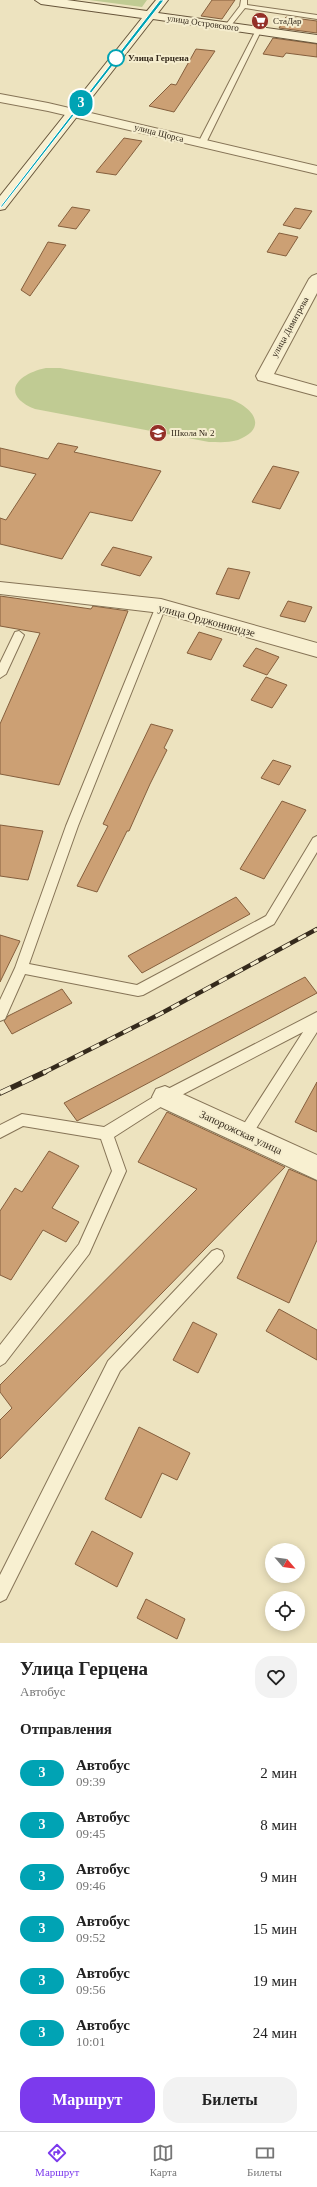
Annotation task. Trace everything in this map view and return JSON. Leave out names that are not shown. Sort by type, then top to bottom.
[{"type":"street","name":"улица Островского","points":[[41,0],[317,39]]},
{"type":"street","points":[[0,206],[162,0]]},
{"type":"street","name":"улица Щорса","points":[[0,98],[73,112],[317,170]]},
{"type":"street","name":"улица Димитрова","points":[[317,279],[264,376],[317,391]]},
{"type":"street","name":"улица Орджоникидзе","points":[[0,588],[161,606],[317,650]]},
{"type":"street","name":"Запорожская улица","points":[[165,1097],[317,1168]]},
{"type":"lane","points":[[228,27],[244,3],[317,17]]},
{"type":"lane","points":[[202,143],[258,31]]},
{"type":"lane","points":[[0,1015],[22,968],[72,826],[161,606]]},
{"type":"lane","points":[[0,674],[19,635]]},
{"type":"lane","points":[[22,968],[138,992],[270,920],[317,841]]},
{"type":"lane","points":[[0,1132],[22,1120],[106,1134],[165,1097],[317,1020]]},
{"type":"lane","points":[[245,1134],[317,1020]]},
{"type":"lane","points":[[0,1358],[84,1249],[118,1171],[106,1134]]},
{"type":"lane","points":[[0,1594],[114,1366],[217,1256]]},
{"type":"green space","points":[[89,0],[147,0],[142,7]]},
{"type":"green space","points":[[46,368],[60,368],[230,399],[251,412],[255,424],[253,430],[248,435],[238,440],[227,442],[209,442],[35,409],[18,398],[15,391],[16,386],[20,380],[27,375]]},
{"type":"building","points":[[212,0],[235,0],[222,19],[201,16]]},
{"type":"building","points":[[286,17],[317,21],[317,33],[279,28]]},
{"type":"building","points":[[273,38],[317,44],[317,57],[286,53],[283,57],[263,54]]},
{"type":"building","points":[[196,49],[215,51],[174,112],[149,106],[171,84],[176,85]]},
{"type":"building","points":[[124,138],[142,141],[116,175],[96,172]]},
{"type":"building","points":[[72,207],[90,210],[76,229],[58,226]]},
{"type":"building","points":[[295,208],[312,211],[300,229],[283,225]]},
{"type":"building","points":[[279,233],[298,237],[286,256],[267,252]]},
{"type":"building","points":[[48,242],[66,245],[30,296],[21,290]]},
{"type":"building","points":[[58,443],[78,447],[74,452],[161,471],[132,521],[90,512],[62,559],[0,544],[0,518],[6,520],[36,474],[0,466],[0,448],[48,459]]},
{"type":"building","points":[[273,466],[299,472],[280,509],[252,502]]},
{"type":"building","points":[[113,547],[152,557],[140,576],[101,565]]},
{"type":"building","points":[[228,568],[250,572],[239,599],[216,594]]},
{"type":"building","points":[[0,596],[91,609],[93,606],[128,611],[59,785],[0,774],[0,724],[40,633],[0,626]]},
{"type":"building","points":[[288,601],[312,607],[305,622],[280,616]]},
{"type":"building","points":[[199,632],[222,639],[211,660],[187,653]]},
{"type":"building","points":[[256,648],[279,657],[267,675],[243,666]]},
{"type":"building","points":[[266,677],[287,685],[272,708],[251,700]]},
{"type":"building","points":[[151,724],[173,730],[164,748],[167,750],[129,831],[127,831],[97,892],[77,886],[108,826],[103,824]]},
{"type":"building","points":[[273,760],[291,766],[279,785],[261,778]]},
{"type":"building","points":[[282,801],[306,810],[264,879],[240,869]]},
{"type":"building","points":[[0,825],[43,831],[28,880],[0,876]]},
{"type":"building","points":[[236,897],[250,914],[142,973],[128,956]]},
{"type":"building","points":[[0,935],[20,941],[0,982]]},
{"type":"building","points":[[305,977],[317,993],[77,1121],[64,1103]]},
{"type":"building","points":[[62,989],[72,1003],[12,1034],[4,1021],[8,1016]]},
{"type":"building","points":[[317,1082],[317,1132],[295,1122]]},
{"type":"building","points":[[167,1112],[285,1167],[0,1459],[0,1420],[12,1408],[0,1392],[0,1385],[197,1189],[138,1162]]},
{"type":"building","points":[[49,1151],[79,1166],[52,1208],[79,1222],[66,1242],[43,1230],[11,1280],[0,1275],[0,1211],[15,1188],[22,1192]]},
{"type":"building","points":[[289,1169],[317,1181],[317,1240],[289,1303],[237,1278]]},
{"type":"building","points":[[279,1309],[317,1330],[317,1360],[266,1331]]},
{"type":"building","points":[[193,1322],[217,1334],[198,1373],[173,1360]]},
{"type":"building","points":[[139,1427],[190,1453],[177,1480],[162,1473],[141,1518],[105,1499]]},
{"type":"building","points":[[92,1531],[133,1553],[117,1587],[75,1564]]},
{"type":"building","points":[[146,1599],[185,1619],[177,1639],[137,1618]]},
{"type":"railway","points":[[45,1072],[160,1014],[317,929]]},
{"type":"railway","points":[[0,1093],[45,1072]]},
{"type":"bus line","name":"3","points":[[0,206],[162,0]]},
{"type":"place","name":"СтаДар","points":[[260,21]]},
{"type":"place","name":"Улица Герцена","points":[[116,58]]},
{"type":"place","name":"Школа № 2","points":[[158,433]]}]
